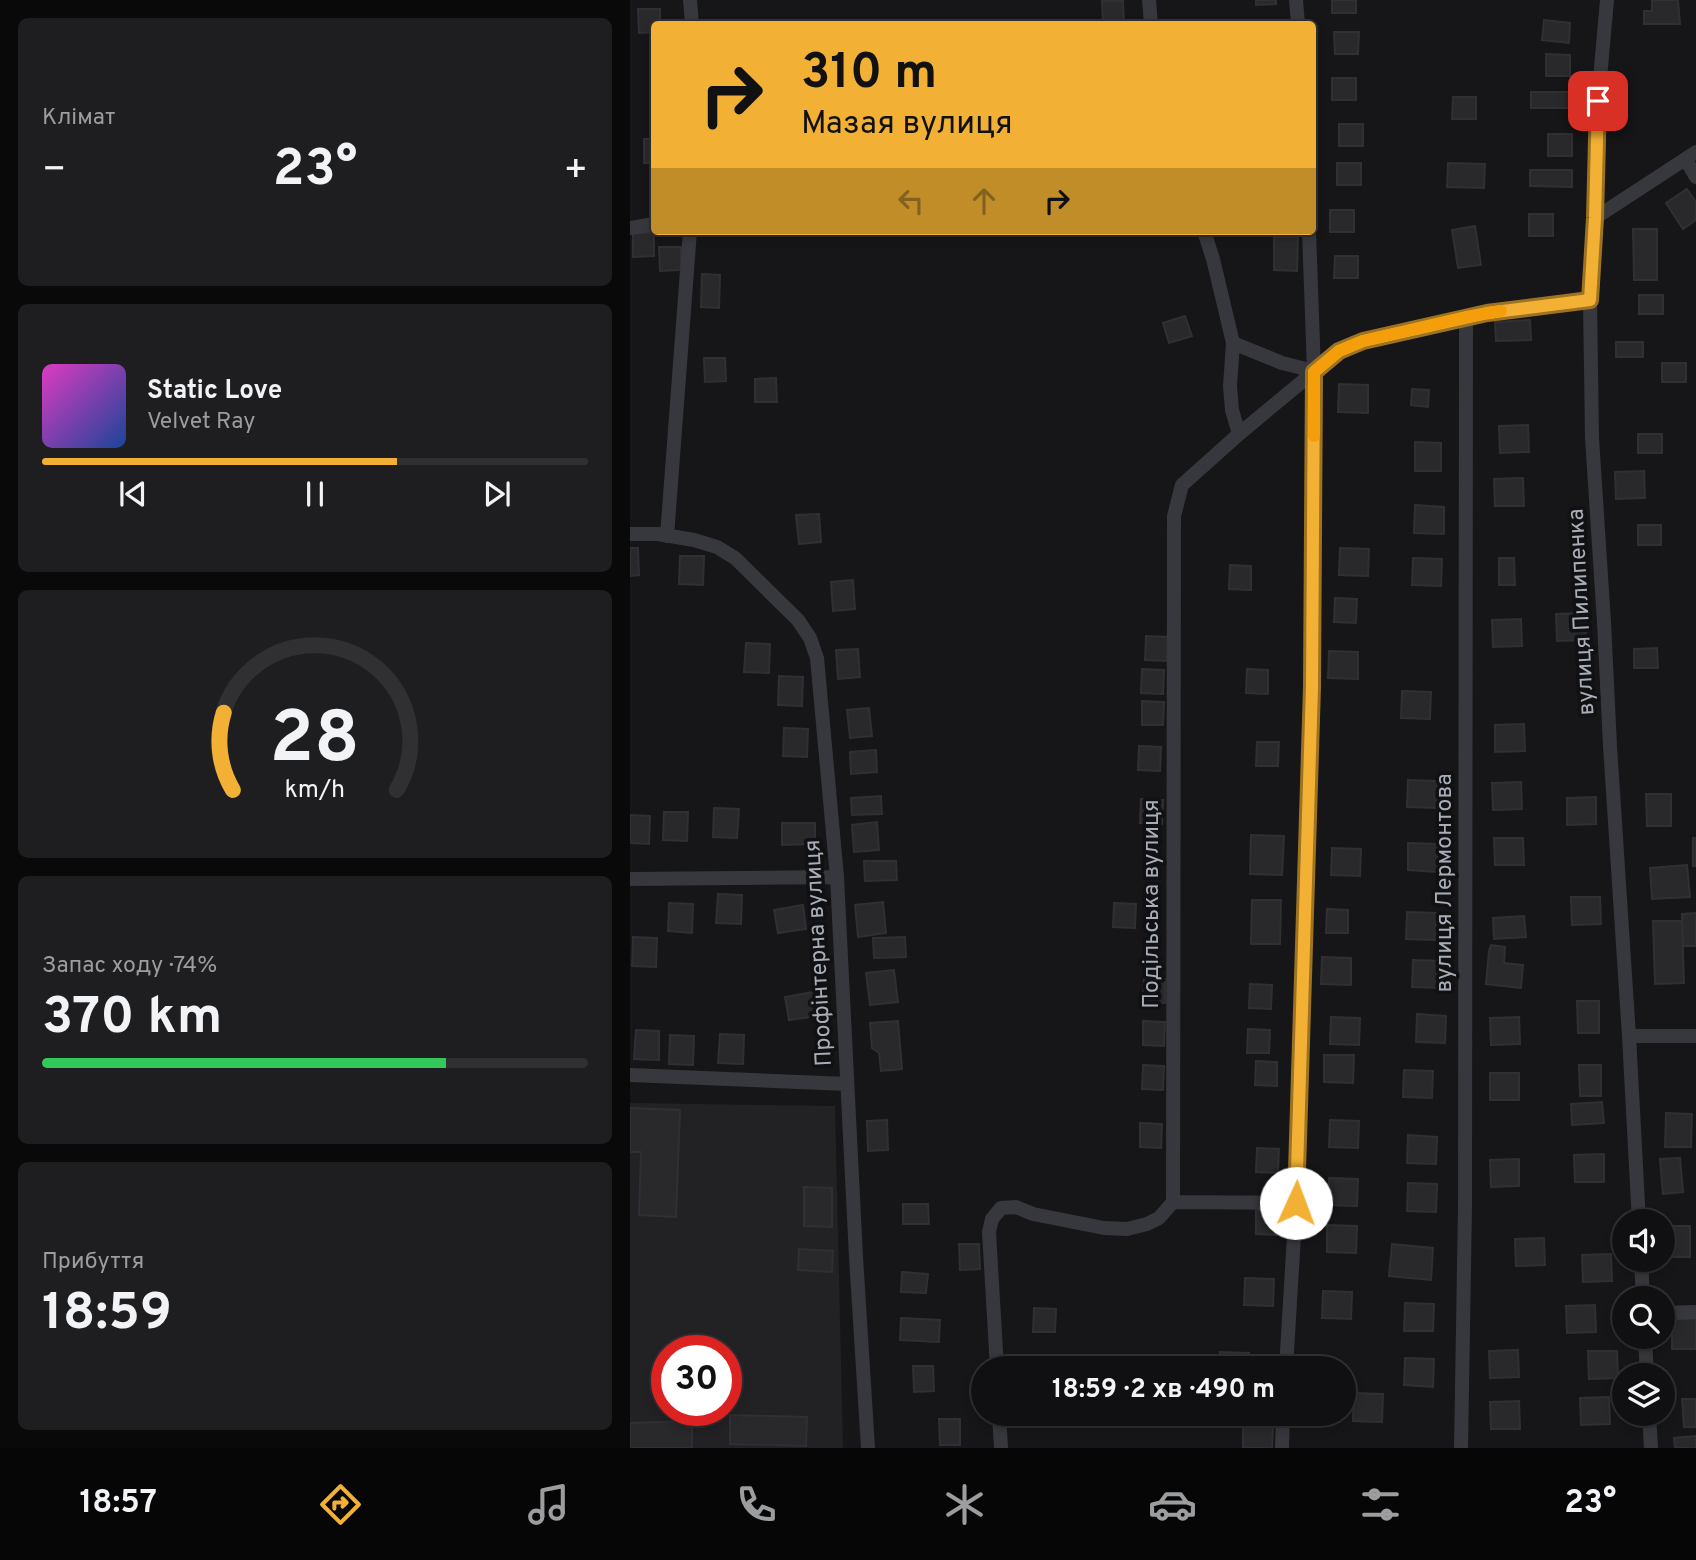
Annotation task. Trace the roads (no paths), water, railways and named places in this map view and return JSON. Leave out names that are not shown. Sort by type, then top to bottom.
[{"type":"street","points":[[690,0],[692,21]]},
{"type":"street","points":[[1149,0],[1151,21]]},
{"type":"street","points":[[1296,0],[1298,21]]},
{"type":"street","name":"вулиця Пилипенка","points":[[1607,0],[1598,101],[1590,300],[1592,438],[1638,1209]]},
{"type":"street","points":[[1595,218],[1691,156],[1696,177]]},
{"type":"street","points":[[630,228],[651,224]]},
{"type":"street","points":[[663,535],[690,235]]},
{"type":"street","points":[[1205,235],[1233,343],[1230,386],[1232,410],[1239,434],[1339,351],[1363,341],[1466,317],[1590,300]]},
{"type":"street","points":[[1287,1356],[1296,1203],[1312,687],[1314,372],[1309,235]]},
{"type":"street","name":"вулиця Лермонтова","points":[[1461,1448],[1465,1166],[1466,317]]},
{"type":"street","points":[[1233,343],[1282,363],[1314,372]]},
{"type":"street","name":"Подільська вулиця","points":[[1173,1202],[1174,516],[1182,485],[1239,434]]},
{"type":"street","name":"Профінтерна вулиця","points":[[630,534],[694,540],[717,547],[735,558],[799,620],[810,638],[817,658],[837,877],[868,1448]]},
{"type":"street","points":[[630,879],[837,877]]},
{"type":"street","points":[[1629,1036],[1696,1036]]},
{"type":"street","points":[[630,1075],[847,1084]]},
{"type":"street","points":[[996,1356],[989,1232],[992,1219],[1001,1208],[1016,1208],[1104,1228],[1127,1229],[1159,1218],[1173,1202],[1296,1203]]},
{"type":"street","points":[[1675,1313],[1696,1312]]},
{"type":"street","points":[[1000,1426],[1001,1448]]},
{"type":"street","points":[[1282,1448],[1283,1426]]},
{"type":"street","points":[[1650,1426],[1651,1448]]}]
